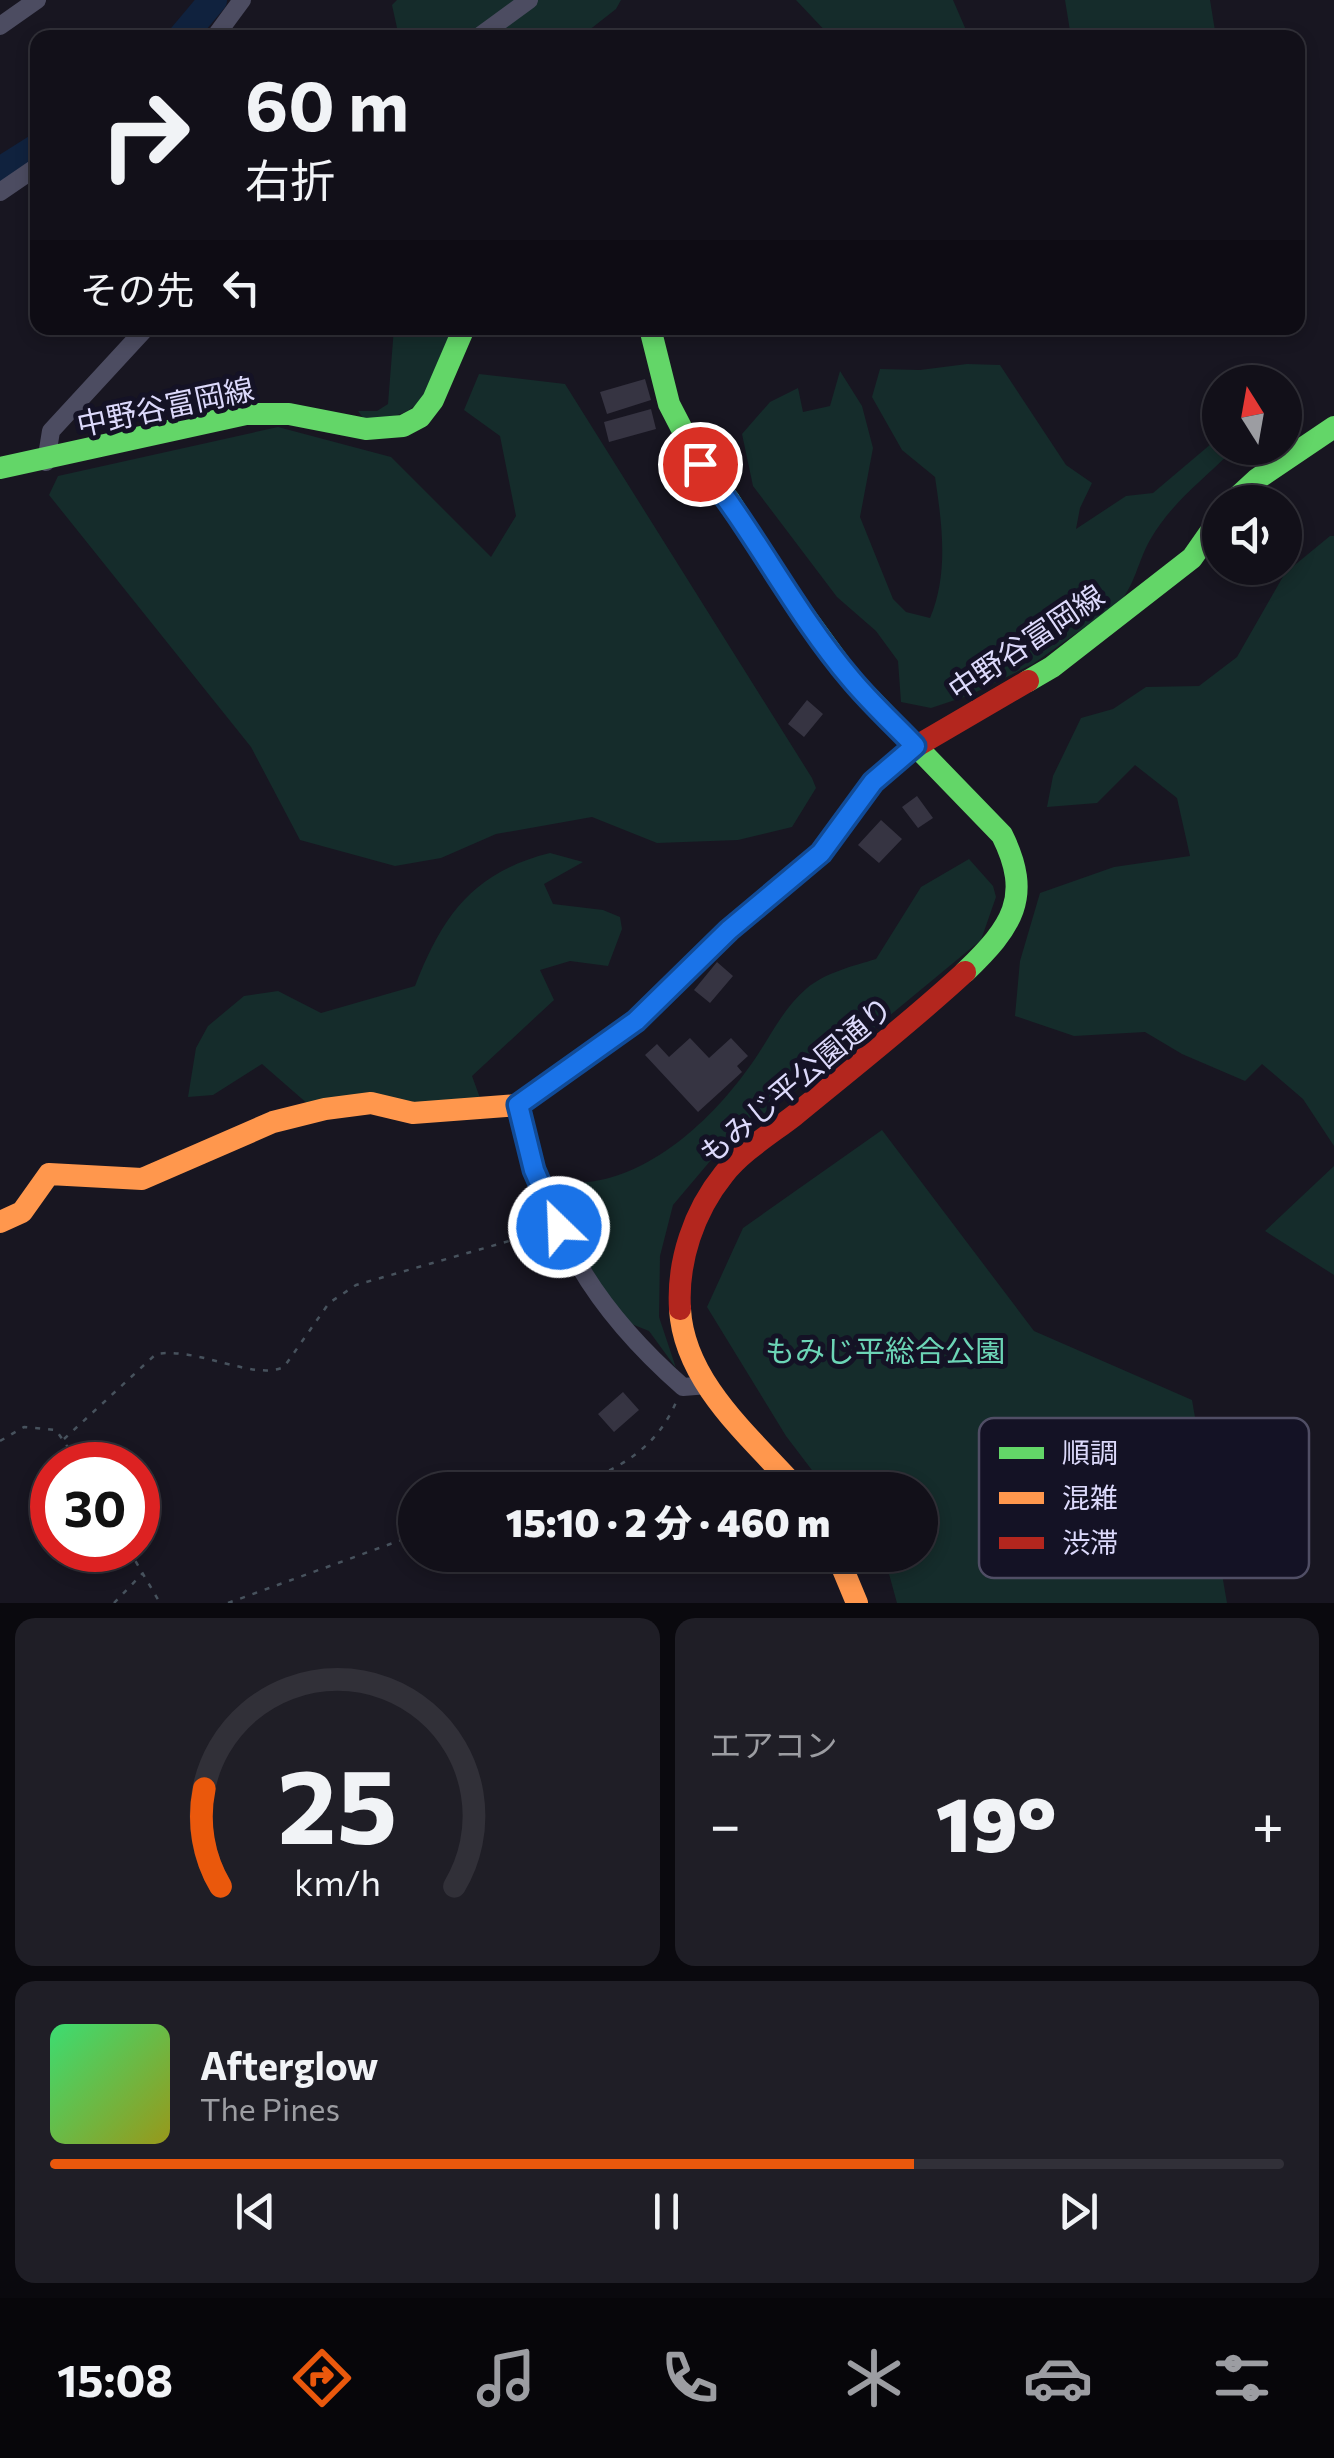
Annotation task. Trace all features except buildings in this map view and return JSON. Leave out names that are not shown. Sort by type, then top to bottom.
[{"type":"street","points":[[0,26],[37,0]]},
{"type":"street","points":[[220,30],[242,0]]},
{"type":"street","points":[[488,30],[529,0]]},
{"type":"street","points":[[0,192],[30,171]]},
{"type":"street","points":[[46,462],[51,430],[139,335]]},
{"type":"street","name":"中野谷富岡線","points":[[0,468],[46,462],[231,415],[273,412],[358,428],[392,430],[420,417],[430,406],[461,335]]},
{"type":"street","points":[[652,335],[669,404],[700,464],[729,500],[786,590],[850,678],[915,746]]},
{"type":"street","points":[[1250,485],[1334,427]]},
{"type":"street","name":"中野谷富岡線","points":[[518,1105],[636,1021],[729,930],[821,853],[873,782],[915,746],[1014,692],[1052,666],[1192,558],[1202,544]]},
{"type":"street","name":"もみじ平公園通り","points":[[783,1472],[708,1385],[690,1353],[682,1322],[678,1277],[681,1257],[710,1190],[726,1170],[967,971],[1009,922],[1018,895],[1017,865],[1002,835],[915,746]]},
{"type":"street","points":[[0,1222],[22,1212],[49,1174],[142,1179],[274,1122],[325,1109],[371,1103],[413,1113],[518,1105],[534,1170],[594,1296],[644,1353],[683,1387],[708,1385]]},
{"type":"street","points":[[844,1572],[856,1603]]},
{"type":"path","points":[[64,1438],[156,1354],[190,1353],[258,1372],[274,1372],[284,1366],[329,1304],[356,1286],[559,1227]]},
{"type":"path","points":[[608,1472],[646,1447],[666,1428],[683,1387]]},
{"type":"path","points":[[0,1441],[24,1427],[56,1430],[66,1442]]},
{"type":"path","points":[[228,1603],[398,1541]]},
{"type":"path","points":[[114,1603],[143,1573],[160,1603]]},
{"type":"green space","points":[[397,0],[621,0],[616,9],[589,30],[397,30],[392,5]]},
{"type":"green space","points":[[796,0],[953,0],[966,30],[824,30]]},
{"type":"green space","points":[[1065,0],[1210,0],[1215,30],[1070,30]]},
{"type":"green space","points":[[393,335],[450,335],[433,381],[415,405],[385,418],[363,418],[358,411],[377,411],[388,404]]},
{"type":"green space","points":[[967,364],[1000,365],[1066,465],[1092,483],[1080,508],[1076,529],[1126,496],[1153,493],[1202,452],[1202,465],[1217,465],[1166,516],[1119,603],[1033,664],[970,695],[931,708],[901,702],[898,661],[876,631],[837,597],[753,486],[742,434],[770,402],[798,388],[803,412],[830,406],[840,371],[862,406],[873,448],[860,517],[893,599],[906,612],[930,618],[942,566],[935,477],[902,450],[872,397],[880,369],[920,370]]},
{"type":"green space","points":[[479,374],[565,384],[812,778],[816,788],[792,827],[738,840],[657,843],[592,817],[496,834],[441,858],[395,866],[300,840],[251,747],[49,495],[58,476],[278,427],[391,457],[491,557],[516,516],[500,436],[464,410]]},
{"type":"green space","points":[[1334,536],[1334,1146],[1303,1099],[1262,1064],[1245,1081],[1182,1054],[1145,1032],[1074,1036],[1015,1016],[1020,961],[1040,893],[1114,867],[1190,856],[1177,798],[1135,765],[1097,803],[1047,807],[1053,776],[1081,718],[1113,709],[1146,687],[1199,686],[1237,657],[1278,585],[1302,585],[1302,559]]},
{"type":"green space","points":[[550,853],[583,862],[544,884],[553,904],[603,910],[620,917],[622,929],[608,966],[570,961],[540,970],[554,1000],[472,1076],[480,1098],[451,1107],[309,1105],[262,1064],[213,1095],[188,1097],[196,1048],[208,1026],[244,996],[278,991],[321,1013],[415,986],[437,938],[464,900],[500,872]]},
{"type":"green space","points":[[969,859],[993,886],[996,897],[981,940],[831,1064],[722,1147],[673,1205],[660,1256],[659,1317],[676,1368],[649,1331],[624,1321],[551,1204],[573,1183],[624,1173],[672,1147],[731,1090],[797,997],[821,979],[876,959],[921,887]]},
{"type":"green space","name":"もみじ平総合公園","points":[[882,1130],[1034,1331],[1192,1400],[1195,1418],[979,1418],[979,1578],[1223,1578],[1227,1603],[897,1603],[889,1572],[938,1572],[938,1472],[813,1472],[786,1436],[707,1307],[743,1228]]},
{"type":"green space","points":[[1334,1166],[1334,1275],[1265,1231]]},
{"type":"waterway","points":[[188,30],[213,0]]},
{"type":"waterway","points":[[0,171],[30,152]]},
{"type":"traffic: fast","points":[[0,468],[246,414],[289,414],[366,429],[403,426],[420,417],[433,400],[461,335]]},
{"type":"traffic: fast","points":[[652,335],[669,404],[700,464],[729,500],[786,590],[850,678],[1002,835],[1016,876],[1013,910],[995,940],[965,972]]},
{"type":"traffic: fast","points":[[1250,485],[1334,427]]},
{"type":"traffic: fast","points":[[1028,681],[1052,667],[1192,558],[1202,544]]},
{"type":"traffic: slow","points":[[0,1222],[22,1212],[49,1174],[142,1179],[273,1122],[325,1109],[371,1103],[413,1113],[518,1105],[636,1021],[686,972]]},
{"type":"traffic: slow","points":[[680,1309],[684,1336],[707,1385],[781,1472]]},
{"type":"traffic: slow","points":[[844,1572],[857,1603]]},
{"type":"traffic: jam","points":[[686,972],[729,930],[821,853],[873,782],[915,747],[1028,681]]},
{"type":"traffic: jam","points":[[680,1309],[681,1273],[690,1237],[704,1204],[724,1174],[965,972]]},
{"type":"route","points":[[559,1227],[534,1170],[518,1105],[636,1021],[729,930],[821,853],[873,782],[915,746],[850,678],[786,590],[729,500],[700,464]]}]
